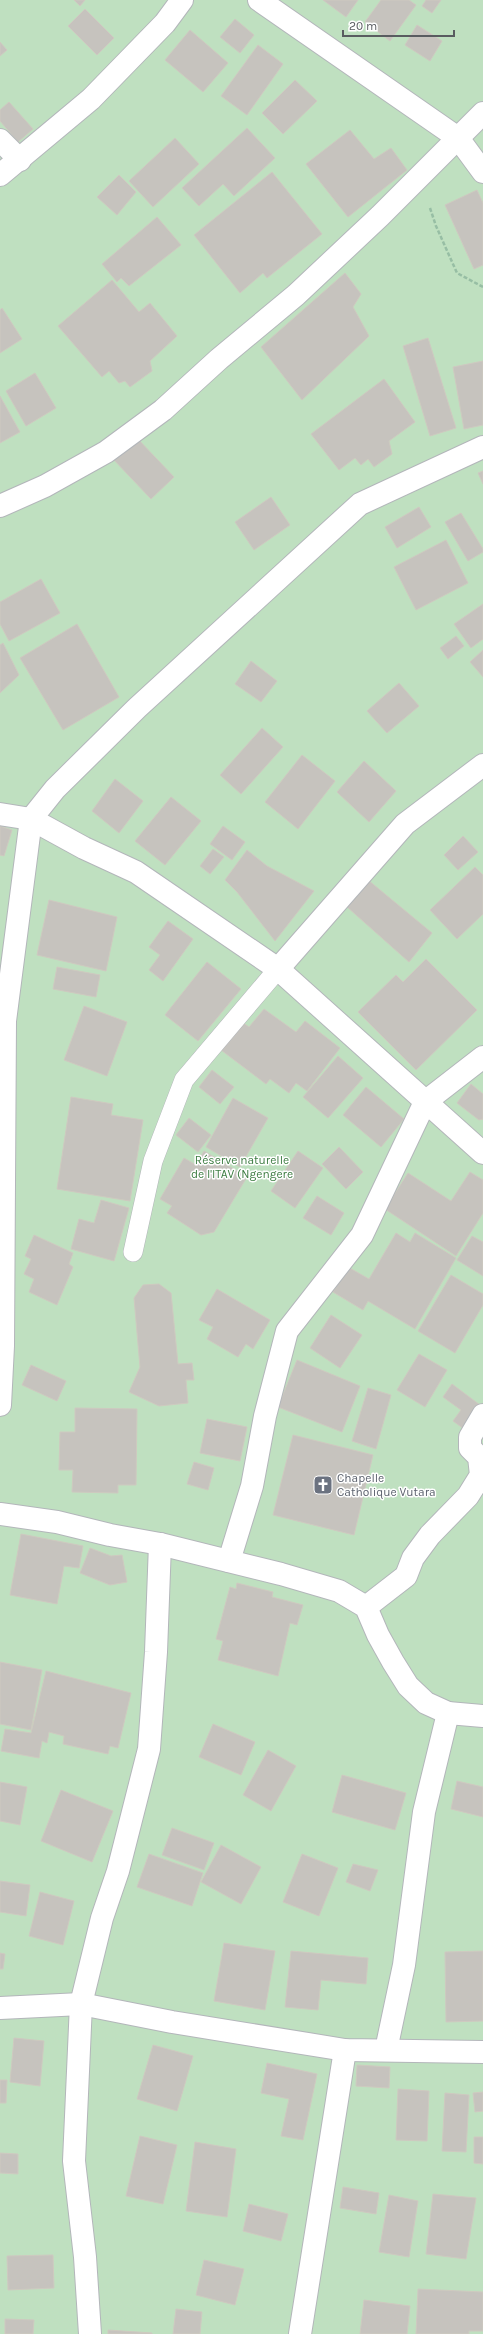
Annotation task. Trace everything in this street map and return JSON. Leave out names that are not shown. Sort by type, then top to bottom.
[{"type":"street","points":[[0,175],[20,160],[91,99],[165,23],[182,0]]},
{"type":"street","points":[[259,0],[458,138],[483,172]]},
{"type":"street","points":[[0,506],[45,486],[106,452],[163,410],[296,295],[483,113]]},
{"type":"street","points":[[0,140],[20,160]]},
{"type":"street","points":[[0,1405],[3,1346],[5,1021],[31,819],[55,789],[137,708],[360,504],[483,447]]},
{"type":"street","points":[[278,968],[405,824],[483,766]]},
{"type":"street","points":[[0,814],[31,819],[84,848],[136,872],[278,968],[483,1153]]},
{"type":"street","points":[[229,1561],[252,1486],[266,1416],[287,1331],[362,1235],[425,1102],[483,1057]]},
{"type":"street","points":[[366,1607],[406,1576],[413,1558],[430,1535],[468,1496],[481,1475],[479,1457],[470,1448],[470,1437],[483,1415]]},
{"type":"street","points":[[0,1514],[57,1522],[110,1535],[160,1544],[339,1591],[366,1607],[378,1635],[408,1686],[426,1703],[448,1713],[483,1716]]},
{"type":"street","points":[[90,2334],[85,2257],[74,2161],[81,2004],[102,1918],[118,1870],[149,1749],[156,1652],[160,1544]]},
{"type":"street","points":[[386,2050],[404,1965],[424,1812],[448,1713]]},
{"type":"street","points":[[0,2008],[81,2004],[172,2022],[346,2050],[483,2052]]},
{"type":"street","points":[[300,2334],[346,2050]]},
{"type":"lane","points":[[133,1252],[152,1161],[184,1080],[278,968]]},
{"type":"path","points":[[421,175],[436,226],[457,273],[483,287]]},
{"type":"green space","name":"Réserve naturelle de l'ITAV (Ngengere","points":[[0,0],[483,0],[483,2334],[0,2334]]},
{"type":"building","points":[[74,0],[85,0],[80,6]]},
{"type":"building","points":[[323,0],[358,0],[346,17]]},
{"type":"building","points":[[381,0],[409,0],[416,5],[390,41],[365,22]]},
{"type":"building","points":[[426,0],[441,0],[432,13],[422,6]]},
{"type":"building","points":[[85,9],[114,38],[97,55],[68,26]]},
{"type":"building","points":[[235,19],[254,35],[240,53],[220,37]]},
{"type":"building","points":[[417,25],[442,41],[430,61],[405,45]]},
{"type":"building","points":[[190,30],[228,63],[203,92],[165,60]]},
{"type":"building","points":[[0,42],[7,50],[0,56]]},
{"type":"building","points":[[258,45],[283,64],[247,115],[221,96]]},
{"type":"building","points":[[295,80],[317,101],[283,134],[262,113]]},
{"type":"building","points":[[9,102],[33,129],[18,142],[0,121],[0,110]]},
{"type":"building","points":[[247,128],[275,158],[234,196],[223,184],[199,206],[182,188]]},
{"type":"building","points":[[350,130],[374,159],[391,148],[407,170],[348,217],[306,164]]},
{"type":"building","points":[[175,138],[199,164],[153,207],[129,181]]},
{"type":"building","points":[[272,172],[322,234],[267,278],[263,273],[240,293],[194,235]]},
{"type":"building","points":[[119,175],[136,192],[117,215],[97,197]]},
{"type":"building","points":[[477,190],[483,203],[483,265],[474,269],[445,205]]},
{"type":"building","points":[[157,217],[181,245],[129,286],[121,278],[117,282],[102,264]]},
{"type":"building","points":[[345,273],[361,294],[353,307],[369,336],[302,400],[261,347]]},
{"type":"building","points":[[112,280],[139,312],[150,303],[177,336],[150,361],[152,371],[130,387],[125,381],[119,383],[109,371],[102,377],[58,326]]},
{"type":"building","points":[[2,308],[22,339],[0,353],[0,310]]},
{"type":"building","points":[[428,338],[456,428],[430,436],[403,346]]},
{"type":"building","points":[[483,361],[483,425],[464,429],[453,367]]},
{"type":"building","points":[[35,373],[56,408],[26,426],[6,391]]},
{"type":"building","points":[[384,379],[415,422],[389,441],[392,454],[374,467],[368,459],[361,465],[355,458],[339,470],[311,434]]},
{"type":"building","points":[[0,396],[20,432],[0,443]]},
{"type":"building","points":[[136,437],[174,477],[151,499],[113,459]]},
{"type":"building","points":[[483,471],[483,484],[478,473]]},
{"type":"building","points":[[271,497],[290,525],[254,550],[235,522]]},
{"type":"building","points":[[419,507],[431,527],[397,548],[385,527]]},
{"type":"building","points":[[461,513],[483,549],[483,552],[468,561],[445,522]]},
{"type":"building","points":[[446,540],[468,583],[416,610],[394,567]]},
{"type":"building","points":[[41,579],[60,613],[9,641],[0,624],[0,602]]},
{"type":"building","points":[[483,604],[483,639],[471,648],[454,624]]},
{"type":"building","points":[[77,624],[119,697],[63,730],[20,658]]},
{"type":"building","points":[[456,636],[464,646],[448,659],[440,648]]},
{"type":"building","points":[[3,643],[19,675],[0,693],[0,645]]},
{"type":"building","points":[[483,650],[483,677],[470,662]]},
{"type":"building","points":[[251,661],[277,681],[261,702],[235,684]]},
{"type":"building","points":[[399,683],[419,706],[387,733],[367,711]]},
{"type":"building","points":[[262,728],[283,747],[241,794],[220,775]]},
{"type":"building","points":[[302,755],[335,781],[298,829],[265,802]]},
{"type":"building","points":[[364,761],[396,791],[369,822],[337,792]]},
{"type":"building","points":[[115,779],[143,801],[119,833],[92,811]]},
{"type":"building","points":[[171,797],[201,821],[165,865],[135,841]]},
{"type":"building","points":[[0,826],[12,830],[4,856],[0,855]]},
{"type":"building","points":[[223,826],[245,842],[232,860],[210,844]]},
{"type":"building","points":[[463,836],[478,852],[458,870],[444,855]]},
{"type":"building","points":[[213,849],[224,857],[210,874],[200,866]]},
{"type":"building","points":[[247,850],[267,866],[314,891],[275,941],[237,892],[225,880]]},
{"type":"building","points":[[475,867],[483,875],[483,914],[457,939],[430,910]]},
{"type":"building","points":[[368,880],[432,933],[409,962],[346,906]]},
{"type":"building","points":[[49,900],[117,917],[106,971],[37,955]]},
{"type":"building","points":[[168,921],[193,939],[163,981],[149,970],[160,955],[149,947]]},
{"type":"building","points":[[426,959],[477,1010],[416,1070],[358,1012],[396,975],[403,982]]},
{"type":"building","points":[[207,962],[241,989],[198,1041],[165,1015]]},
{"type":"building","points":[[57,967],[100,975],[96,997],[53,989]]},
{"type":"building","points":[[84,1006],[127,1022],[107,1076],[64,1060]]},
{"type":"building","points":[[264,1009],[296,1032],[305,1021],[340,1048],[307,1091],[296,1083],[289,1093],[270,1079],[266,1084],[221,1050],[242,1022],[249,1027]]},
{"type":"building","points":[[338,1056],[363,1078],[328,1118],[303,1097]]},
{"type":"building","points":[[212,1070],[234,1087],[220,1104],[199,1087]]},
{"type":"building","points":[[471,1084],[483,1094],[483,1119],[479,1120],[457,1103]]},
{"type":"building","points":[[366,1087],[404,1119],[381,1147],[343,1115]]},
{"type":"building","points":[[71,1097],[113,1104],[111,1115],[143,1120],[130,1201],[57,1189]]},
{"type":"building","points":[[233,1098],[268,1118],[240,1167],[206,1147]]},
{"type":"building","points":[[189,1118],[211,1135],[198,1152],[176,1135]]},
{"type":"building","points":[[339,1147],[363,1172],[346,1189],[322,1164]]},
{"type":"building","points":[[204,1151],[247,1177],[214,1232],[201,1235],[167,1213],[172,1206],[160,1199],[184,1158],[196,1165]]},
{"type":"building","points":[[298,1151],[323,1168],[295,1208],[271,1191]]},
{"type":"building","points":[[470,1172],[483,1180],[483,1213],[456,1256],[385,1209],[408,1173],[451,1201]]},
{"type":"building","points":[[317,1196],[344,1213],[331,1235],[303,1218]]},
{"type":"building","points":[[101,1200],[129,1208],[114,1261],[71,1249],[79,1219],[94,1223]]},
{"type":"building","points":[[396,1233],[410,1242],[415,1233],[456,1258],[415,1329],[368,1301],[363,1310],[333,1292],[348,1267],[369,1279]]},
{"type":"building","points":[[34,1235],[73,1253],[69,1264],[73,1267],[57,1305],[29,1292],[34,1279],[24,1274],[31,1259],[25,1256]]},
{"type":"building","points":[[472,1236],[483,1242],[483,1276],[457,1260]]},
{"type":"building","points":[[451,1275],[483,1294],[483,1305],[455,1353],[418,1331]]},
{"type":"building","points":[[159,1284],[171,1293],[178,1364],[192,1363],[194,1380],[186,1380],[188,1403],[159,1406],[129,1392],[140,1367],[134,1298],[143,1285]]},
{"type":"building","points":[[217,1289],[270,1320],[253,1349],[246,1344],[238,1357],[207,1339],[213,1327],[199,1320]]},
{"type":"building","points":[[331,1315],[362,1335],[340,1368],[310,1348]]},
{"type":"building","points":[[419,1354],[447,1370],[425,1407],[397,1390]]},
{"type":"building","points":[[297,1360],[360,1386],[342,1432],[278,1407]]},
{"type":"building","points":[[31,1365],[66,1381],[57,1401],[22,1385]]},
{"type":"building","points":[[452,1384],[480,1405],[464,1429],[453,1421],[461,1410],[443,1397]]},
{"type":"building","points":[[368,1388],[391,1395],[376,1449],[352,1441]]},
{"type":"building","points":[[75,1408],[137,1409],[136,1485],[118,1485],[118,1493],[72,1492],[73,1470],[59,1470],[60,1432],[75,1432]]},
{"type":"building","points":[[207,1419],[247,1427],[240,1461],[200,1453]]},
{"type":"building","name":"Chapelle Catholique Vutara","points":[[293,1435],[373,1455],[354,1535],[273,1515]]},
{"type":"building","points":[[194,1462],[214,1468],[208,1490],[187,1484]]},
{"type":"building","points":[[21,1534],[83,1546],[79,1568],[64,1566],[57,1604],[10,1595]]},
{"type":"building","points":[[90,1548],[111,1556],[122,1555],[127,1582],[110,1585],[80,1573]]},
{"type":"building","points":[[237,1583],[273,1592],[272,1597],[303,1605],[297,1625],[290,1623],[278,1676],[218,1660],[223,1641],[216,1639],[230,1587],[236,1589]]},
{"type":"building","points":[[0,1662],[42,1670],[31,1730],[0,1724]]},
{"type":"building","points":[[46,1671],[131,1693],[118,1748],[110,1746],[108,1754],[63,1744],[64,1736],[49,1732],[47,1743],[42,1741],[39,1758],[1,1751],[5,1729],[31,1733]]},
{"type":"building","points":[[213,1724],[255,1742],[241,1775],[199,1757]]},
{"type":"building","points":[[268,1750],[296,1766],[271,1811],[243,1795]]},
{"type":"building","points":[[342,1775],[406,1793],[395,1830],[332,1812]]},
{"type":"building","points":[[457,1781],[483,1787],[483,1817],[451,1809]]},
{"type":"building","points":[[0,1782],[27,1787],[20,1825],[0,1821]]},
{"type":"building","points":[[61,1790],[113,1811],[92,1862],[41,1841]]},
{"type":"building","points":[[172,1828],[214,1843],[204,1870],[162,1855]]},
{"type":"building","points":[[221,1845],[261,1867],[241,1904],[201,1882]]},
{"type":"building","points":[[149,1854],[203,1873],[192,1906],[137,1887]]},
{"type":"building","points":[[302,1854],[338,1868],[319,1916],[283,1902]]},
{"type":"building","points":[[353,1864],[378,1870],[370,1891],[346,1882]]},
{"type":"building","points":[[0,1881],[30,1885],[26,1916],[0,1912]]},
{"type":"building","points":[[40,1892],[74,1901],[63,1945],[29,1936]]},
{"type":"building","points":[[224,1943],[275,1951],[265,2010],[214,2001]]},
{"type":"building","points":[[291,1951],[368,1958],[366,1984],[321,1980],[318,2010],[285,2007]]},
{"type":"building","points":[[483,1951],[483,2021],[446,2022],[445,1952]]},
{"type":"building","points":[[0,1953],[5,1954],[3,1969],[0,1969]]},
{"type":"building","points":[[14,2038],[44,2041],[40,2086],[10,2082]]},
{"type":"building","points":[[153,2045],[193,2056],[177,2111],[137,2099]]},
{"type":"building","points":[[267,2063],[317,2074],[303,2140],[281,2136],[289,2099],[261,2093]]},
{"type":"building","points":[[357,2065],[390,2067],[389,2088],[356,2086]]},
{"type":"building","points":[[0,2080],[7,2080],[6,2103],[0,2103]]},
{"type":"building","points":[[398,2089],[429,2091],[427,2141],[396,2140]]},
{"type":"building","points":[[483,2092],[483,2111],[475,2112],[473,2093]]},
{"type":"building","points":[[445,2093],[469,2095],[466,2152],[442,2151]]},
{"type":"building","points":[[140,2136],[177,2145],[163,2204],[126,2196]]},
{"type":"building","points":[[474,2137],[483,2137],[483,2164],[474,2163]]},
{"type":"building","points":[[195,2142],[236,2149],[227,2217],[186,2211]]},
{"type":"building","points":[[0,2153],[18,2154],[18,2174],[0,2173]]},
{"type":"building","points":[[343,2187],[379,2193],[376,2214],[340,2208]]},
{"type":"building","points":[[433,2194],[476,2198],[466,2259],[426,2254]]},
{"type":"building","points":[[389,2195],[418,2201],[409,2257],[379,2252]]},
{"type":"building","points":[[249,2204],[288,2214],[281,2241],[243,2231]]},
{"type":"building","points":[[53,2255],[54,2288],[8,2290],[7,2256]]},
{"type":"building","points":[[204,2260],[244,2269],[235,2305],[196,2295]]},
{"type":"building","points":[[418,2289],[483,2292],[483,2331],[469,2331],[469,2334],[416,2334]]},
{"type":"building","points":[[364,2300],[410,2306],[407,2334],[360,2334]]},
{"type":"building","points":[[176,2309],[202,2312],[200,2334],[173,2334]]},
{"type":"building","points":[[5,2319],[34,2320],[33,2334],[5,2334]]},
{"type":"building","points":[[108,2330],[152,2333],[152,2334],[108,2334]]},
{"type":"place","name":"Chapelle Catholique Vutara","points":[[323,1485]]}]
